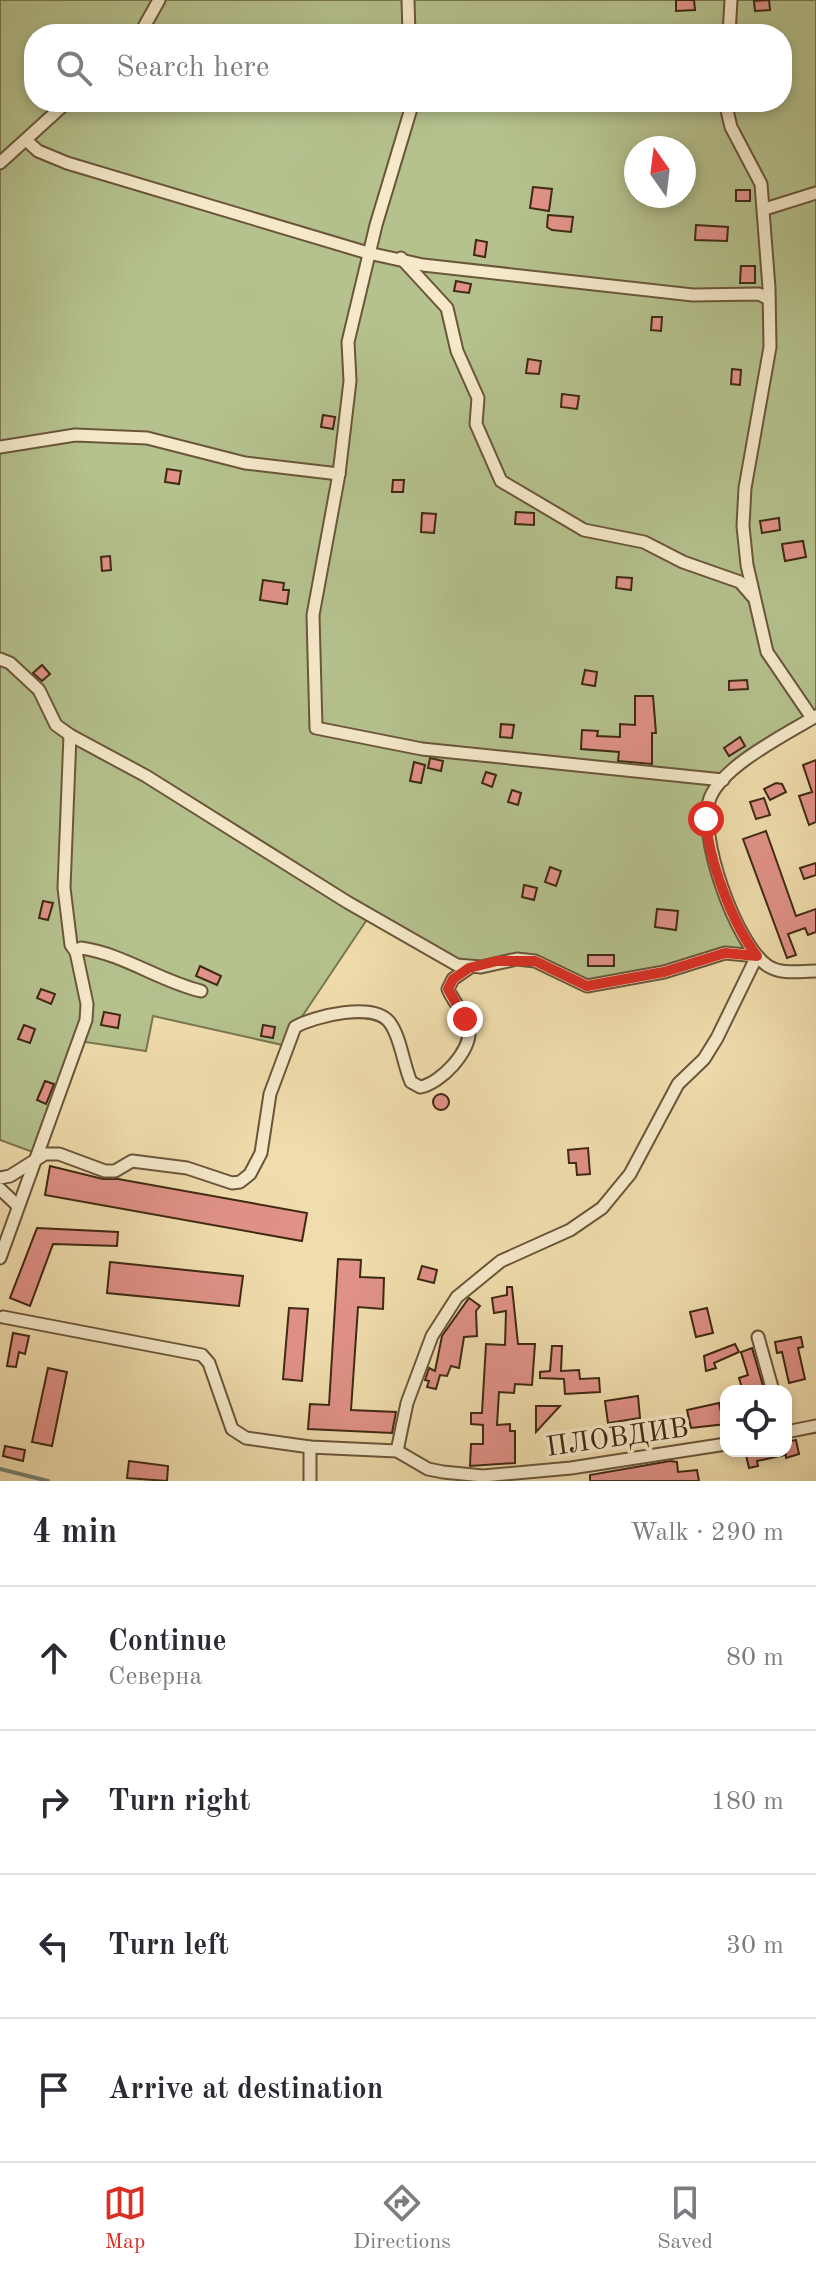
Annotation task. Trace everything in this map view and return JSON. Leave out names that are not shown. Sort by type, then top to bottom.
[{"type":"street","points":[[146,24],[159,0]]},
{"type":"street","points":[[408,0],[409,24]]},
{"type":"street","points":[[730,24],[731,0]]},
{"type":"street","points":[[0,163],[57,112]]},
{"type":"street","points":[[410,112],[368,253],[348,342],[350,381],[339,474],[313,615],[316,728],[422,749],[723,780]]},
{"type":"street","points":[[727,112],[731,127],[761,184],[765,209],[770,347],[745,488],[743,526],[753,598],[767,652],[814,717],[740,764],[723,780],[711,796],[706,819],[707,840],[744,940],[757,956],[781,972],[816,971]]},
{"type":"street","points":[[27,141],[38,151],[67,163],[368,253],[423,265],[693,295],[759,294],[769,299]]},
{"type":"street","points":[[765,209],[816,193]]},
{"type":"street","points":[[401,258],[447,308],[457,351],[478,398],[476,424],[501,481],[584,530],[644,542],[683,562],[740,582],[753,598]]},
{"type":"street","points":[[0,447],[75,435],[147,438],[245,463],[339,474]]},
{"type":"street","points":[[0,659],[39,690],[56,725],[70,735],[146,776],[347,902],[457,965],[469,968]]},
{"type":"street","points":[[0,1258],[86,1020],[87,1004],[67,924],[64,888],[70,735]]},
{"type":"street","points":[[76,952],[81,948],[92,950],[122,962],[135,963],[181,986],[201,991]]},
{"type":"street","points":[[0,1178],[45,1154],[59,1154],[105,1171],[115,1171],[132,1161],[187,1168],[232,1183],[240,1182],[250,1174],[261,1153],[270,1094],[295,1027],[346,1012],[380,1014],[391,1023],[411,1082],[420,1087],[431,1085],[462,1052],[469,1037],[468,1026],[448,989],[453,979],[469,968],[497,961],[535,961],[587,986],[664,972],[725,953],[757,956]]},
{"type":"street","points":[[397,1451],[407,1403],[432,1336],[457,1297],[501,1261],[570,1230],[602,1208],[630,1174],[678,1084],[704,1059],[717,1038],[757,956]]},
{"type":"street","points":[[0,1189],[18,1206]]},
{"type":"street","name":"ПЛОВДИВ","points":[[3,1317],[202,1355],[209,1363],[232,1429],[246,1438],[310,1447],[397,1451],[428,1469],[483,1476],[571,1468],[720,1445]]},
{"type":"street","points":[[758,1337],[771,1385]]},
{"type":"street","points":[[792,1431],[816,1426]]},
{"type":"street","points":[[310,1447],[310,1481]]},
{"type":"green space","points":[[0,0],[816,0],[816,716],[721,783],[706,819],[744,939],[757,956],[725,953],[587,986],[535,961],[469,968],[370,915],[295,1027],[287,1046],[153,1016],[146,1051],[79,1041],[38,1154],[0,1140]]},
{"type":"building","points":[[676,0],[694,0],[695,10],[676,11]]},
{"type":"building","points":[[769,0],[770,10],[755,11],[754,1]]},
{"type":"building","points":[[533,187],[552,189],[549,211],[530,208]]},
{"type":"building","points":[[736,190],[750,190],[750,201],[736,201]]},
{"type":"building","points":[[548,215],[573,217],[571,232],[547,227]]},
{"type":"building","points":[[696,225],[728,227],[727,241],[695,240]]},
{"type":"building","points":[[476,240],[487,242],[485,257],[474,255]]},
{"type":"building","points":[[741,266],[755,266],[755,283],[740,283]]},
{"type":"building","points":[[456,281],[471,284],[469,293],[454,291]]},
{"type":"building","points":[[652,317],[662,317],[661,331],[651,330]]},
{"type":"building","points":[[528,359],[541,361],[539,374],[526,373]]},
{"type":"building","points":[[732,369],[741,370],[740,385],[731,384]]},
{"type":"building","points":[[562,394],[579,396],[577,409],[561,407]]},
{"type":"building","points":[[323,415],[335,417],[333,429],[321,427]]},
{"type":"building","points":[[167,469],[181,471],[179,484],[165,482]]},
{"type":"building","points":[[393,480],[404,480],[403,492],[392,492]]},
{"type":"building","points":[[516,512],[534,513],[534,525],[515,524]]},
{"type":"building","points":[[422,513],[436,514],[434,533],[421,532]]},
{"type":"building","points":[[779,518],[780,530],[762,533],[760,521]]},
{"type":"building","points":[[803,541],[806,557],[785,561],[782,544]]},
{"type":"building","points":[[110,556],[111,570],[102,571],[101,557]]},
{"type":"building","points":[[617,577],[632,578],[631,590],[616,588]]},
{"type":"building","points":[[263,580],[284,583],[283,590],[289,590],[287,604],[260,600]]},
{"type":"building","points":[[42,665],[50,674],[42,681],[33,673]]},
{"type":"building","points":[[585,670],[597,672],[595,686],[582,684]]},
{"type":"building","points":[[747,680],[748,689],[729,690],[729,681]]},
{"type":"building","points":[[635,696],[653,696],[656,733],[652,733],[652,764],[618,761],[619,752],[581,749],[582,730],[598,731],[597,736],[620,737],[620,724],[635,725]]},
{"type":"building","points":[[501,724],[514,725],[512,738],[500,737]]},
{"type":"building","points":[[740,737],[745,746],[729,756],[724,748]]},
{"type":"building","points":[[430,758],[443,761],[441,771],[428,768]]},
{"type":"building","points":[[816,760],[816,822],[809,825],[799,796],[812,792],[803,765]]},
{"type":"building","points":[[414,762],[425,765],[421,783],[410,781]]},
{"type":"building","points":[[486,772],[496,775],[492,787],[482,783]]},
{"type":"building","points":[[776,783],[782,784],[786,792],[770,800],[764,789]]},
{"type":"building","points":[[512,790],[521,793],[518,805],[508,802]]},
{"type":"building","points":[[764,798],[770,815],[756,819],[750,802]]},
{"type":"building","points":[[766,831],[796,916],[816,909],[816,932],[808,935],[805,928],[788,934],[796,955],[787,958],[743,839]]},
{"type":"building","points":[[816,863],[816,875],[804,879],[800,868]]},
{"type":"building","points":[[550,867],[561,871],[556,886],[545,882]]},
{"type":"building","points":[[524,885],[537,888],[534,900],[522,897]]},
{"type":"building","points":[[43,901],[53,903],[48,920],[39,918]]},
{"type":"building","points":[[657,909],[678,911],[676,930],[655,927]]},
{"type":"building","points":[[588,955],[614,955],[614,966],[588,966]]},
{"type":"building","points":[[200,966],[221,976],[217,985],[196,976]]},
{"type":"building","points":[[41,989],[55,994],[51,1004],[37,998]]},
{"type":"building","points":[[104,1012],[120,1015],[118,1028],[101,1025]]},
{"type":"building","points":[[24,1025],[35,1029],[30,1043],[18,1039]]},
{"type":"building","points":[[263,1025],[275,1027],[273,1038],[261,1036]]},
{"type":"building","points":[[45,1081],[54,1084],[46,1104],[37,1100]]},
{"type":"building","points":[[441,1094],[447,1096],[447,1108],[441,1110],[435,1108],[433,1102],[435,1096]]},
{"type":"building","points":[[588,1148],[590,1174],[577,1175],[576,1163],[569,1163],[568,1150]]},
{"type":"building","points":[[50,1166],[103,1179],[118,1179],[307,1213],[302,1241],[45,1195]]},
{"type":"building","points":[[37,1228],[118,1232],[117,1246],[53,1244],[30,1306],[10,1298]]},
{"type":"building","points":[[338,1259],[361,1260],[360,1277],[384,1278],[383,1309],[358,1307],[351,1410],[396,1412],[392,1433],[308,1429],[310,1404],[329,1405]]},
{"type":"building","points":[[110,1262],[243,1276],[239,1306],[107,1293]]},
{"type":"building","points":[[422,1266],[437,1270],[434,1283],[418,1279]]},
{"type":"building","points":[[507,1287],[512,1287],[518,1344],[535,1344],[532,1385],[515,1384],[514,1393],[499,1392],[497,1425],[510,1424],[510,1431],[515,1431],[515,1463],[470,1466],[471,1444],[483,1444],[483,1425],[471,1424],[471,1413],[482,1413],[486,1344],[505,1345],[506,1311],[494,1313],[492,1298],[507,1295]]},
{"type":"building","points":[[469,1298],[480,1306],[476,1311],[477,1336],[464,1337],[459,1368],[451,1366],[447,1376],[440,1375],[436,1389],[427,1387],[429,1381],[425,1380],[429,1368],[435,1371],[442,1336]]},
{"type":"building","points":[[289,1308],[308,1309],[302,1381],[283,1379]]},
{"type":"building","points":[[707,1308],[713,1333],[696,1337],[690,1312]]},
{"type":"building","points":[[13,1333],[29,1336],[25,1354],[19,1352],[16,1367],[7,1366]]},
{"type":"building","points":[[801,1337],[803,1347],[798,1348],[805,1379],[789,1383],[782,1352],[777,1353],[775,1342]]},
{"type":"building","points":[[735,1344],[739,1352],[714,1363],[716,1368],[706,1371],[704,1356]]},
{"type":"building","points":[[552,1346],[562,1346],[561,1371],[579,1370],[580,1379],[599,1378],[600,1392],[565,1394],[564,1379],[540,1378],[540,1372],[550,1371]]},
{"type":"building","points":[[752,1348],[763,1385],[741,1385],[739,1378],[748,1375],[741,1352]]},
{"type":"building","points":[[48,1368],[67,1372],[52,1446],[32,1442]]},
{"type":"building","points":[[638,1396],[640,1418],[608,1423],[605,1401]]},
{"type":"building","points":[[719,1403],[720,1425],[691,1428],[687,1410]]},
{"type":"building","points":[[536,1406],[560,1406],[536,1432]]},
{"type":"building","points":[[796,1440],[799,1454],[792,1456],[792,1441]]},
{"type":"building","points":[[5,1446],[25,1450],[23,1461],[3,1456]]},
{"type":"building","points":[[746,1457],[776,1457],[757,1461],[758,1466],[749,1468]]},
{"type":"building","points":[[129,1461],[168,1466],[167,1481],[127,1478]]},
{"type":"building","points":[[677,1462],[678,1472],[697,1470],[699,1481],[590,1481],[590,1475]]},
{"type":"waterway","points":[[0,1469],[48,1481]]},
{"type":"route","points":[[465,1019],[448,989],[453,979],[469,968],[497,961],[535,961],[587,986],[664,972],[725,953],[757,956],[744,940],[707,840],[706,819]]}]
